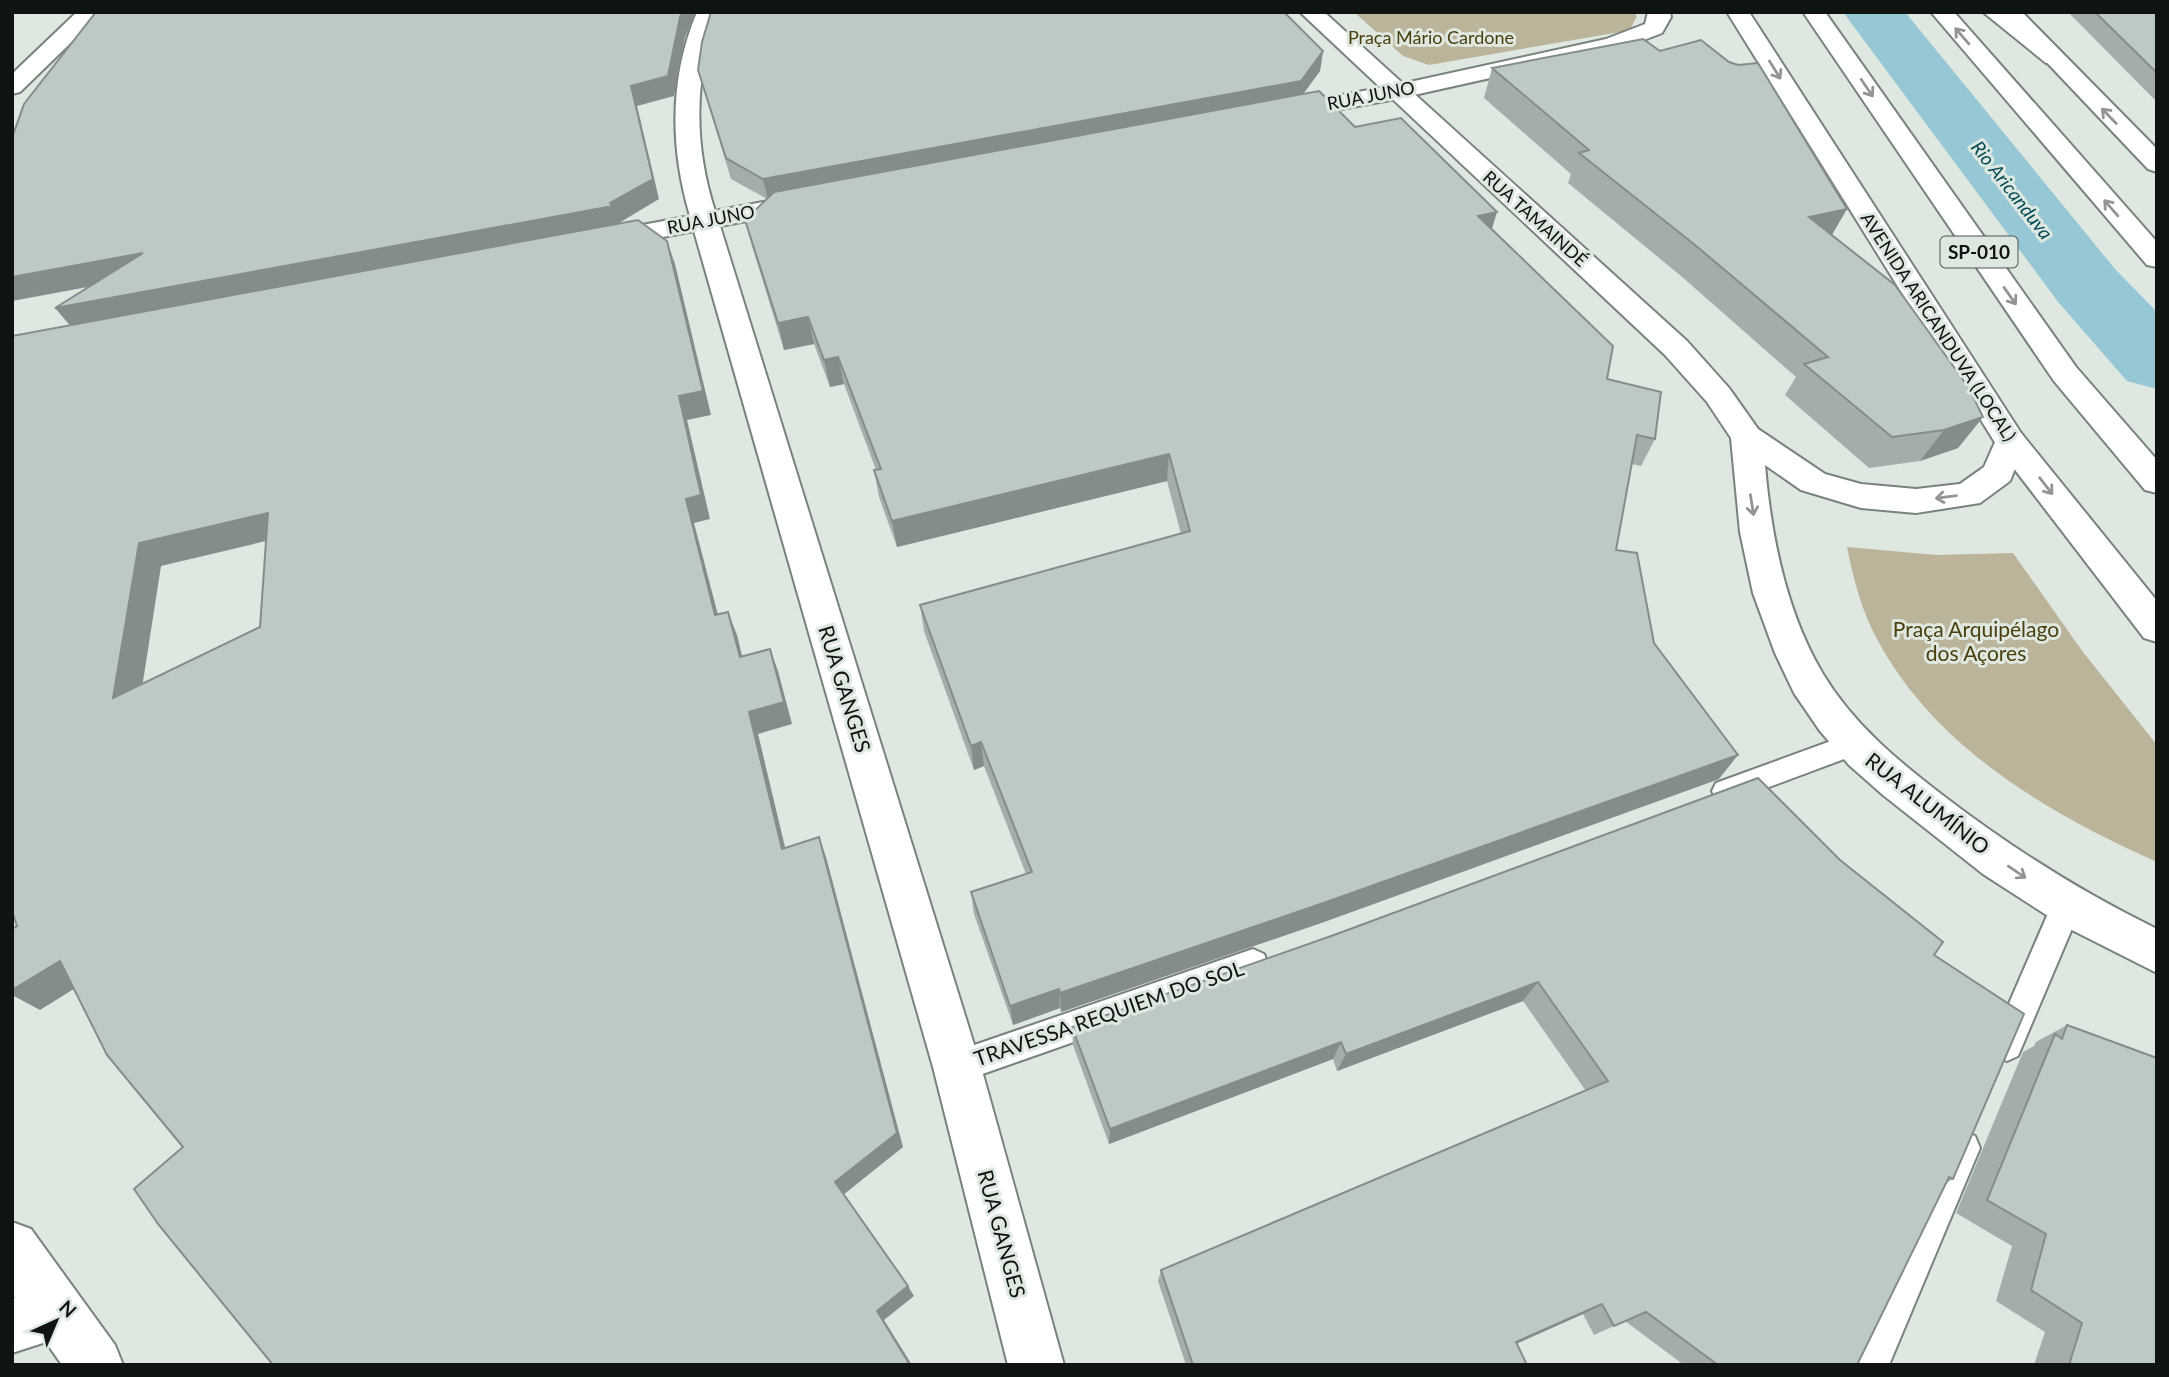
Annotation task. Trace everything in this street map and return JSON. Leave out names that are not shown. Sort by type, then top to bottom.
[{"type":"main road","name":"RUA GANGES","points":[[708,12],[699,31],[686,104],[691,176],[957,1067],[1036,1365]]},
{"type":"main road","name":"RUA TAMAINDÉ","points":[[1311,12],[1676,348],[1718,395],[1747,437]]},
{"type":"main road","name":"AVENIDA ARICANDUVA (LOCAL)","points":[[1738,12],[2010,442],[2157,628]]},
{"type":"main road","name":"SP-010","points":[[1814,12],[2065,374],[2157,482]]},
{"type":"main road","points":[[1942,12],[2157,259]]},
{"type":"main road","points":[[1994,12],[2054,58]]},
{"type":"main road","points":[[2010,12],[2157,164]]},
{"type":"main road","points":[[12,87],[85,16],[163,18]]},
{"type":"main road","name":"RUA JUNO","points":[[1260,117],[1396,92],[1613,44],[1656,20]]},
{"type":"main road","points":[[12,57],[57,46]]},
{"type":"main road","name":"RUA JUNO","points":[[581,244],[825,198]]},
{"type":"main road","points":[[1747,437],[1813,482],[1861,496],[1916,500],[1968,495],[1998,474],[2010,442]]},
{"type":"main road","name":"RUA ALUMÍNIO","points":[[1747,437],[1750,493],[1758,547],[1779,621],[1809,683],[1853,744],[1894,782],[1969,840],[2067,905],[2157,952]]},
{"type":"main road","points":[[12,1248],[35,1319],[95,1365]]},
{"type":"lane","points":[[1699,801],[1853,744]]},
{"type":"lane","points":[[1996,1072],[2067,905]]},
{"type":"lane","name":"TRAVESSA REQUIEM DO SOL","points":[[957,1067],[1273,957]]},
{"type":"lane","points":[[1870,1365],[1974,1124]]},
{"type":"green space","name":"Praça Mário Cardone","points":[[1354,12],[1634,12],[1637,16],[1631,28],[1620,32],[1429,65],[1403,56]]},
{"type":"green space","name":"Praça Arquipélago dos Açores","points":[[1847,547],[1937,555],[2013,553],[2083,652],[2157,745],[2157,862],[2036,799],[1962,744],[1930,713],[1901,678],[1872,629],[1859,594]]},
{"type":"building","points":[[96,12],[682,12],[668,76],[631,86],[653,179],[610,203],[613,206],[55,308],[143,253],[12,277],[12,138],[24,104]]},
{"type":"building","points":[[711,12],[1284,12],[1323,51],[1301,81],[763,179],[726,158],[698,70],[702,42]]},
{"type":"building","points":[[2095,12],[2157,12],[2157,73]]},
{"type":"building","points":[[1643,39],[1660,51],[1701,40],[1729,62],[1738,65],[1758,63],[1847,209],[1809,217],[1895,285],[1969,388],[1983,417],[1944,430],[1892,437],[1804,364],[1828,357],[1695,245],[1579,153],[1589,150],[1492,68]]},
{"type":"building","points":[[1319,91],[1355,127],[1401,118],[1497,212],[1478,216],[1613,346],[1607,379],[1661,392],[1655,439],[1637,435],[1616,550],[1637,553],[1654,643],[1738,755],[1332,900],[1060,993],[1059,989],[1010,1006],[971,892],[1032,872],[981,742],[971,746],[920,605],[1190,531],[1169,454],[892,521],[874,470],[881,469],[838,357],[824,360],[808,317],[778,323],[745,220],[774,192]]},
{"type":"building","points":[[638,220],[667,241],[703,391],[679,396],[701,495],[686,499],[715,615],[728,612],[740,657],[770,649],[784,702],[749,712],[782,849],[819,837],[897,1133],[835,1182],[908,1286],[877,1311],[910,1365],[273,1365],[158,1224],[134,1189],[183,1147],[107,1055],[60,961],[12,990],[12,929],[17,926],[12,911],[12,336]],"holes":[[[268,513],[260,627],[113,698],[139,543]]]},
{"type":"building","points":[[1758,778],[1840,860],[1943,942],[1934,955],[2024,1014],[1953,1179],[1949,1177],[1857,1365],[1718,1365],[1646,1312],[1614,1326],[1602,1304],[1516,1342],[1527,1365],[1193,1365],[1161,1270],[1608,1081],[1538,982],[1346,1054],[1341,1042],[1110,1129],[1072,1027],[1334,935]]},
{"type":"building","points":[[2067,1025],[2157,1058],[2157,1365],[2069,1365],[2082,1323],[2031,1290],[2046,1234],[1987,1200],[2055,1034],[2062,1039]]},
{"type":"waterway","name":"Rio Aricanduva","points":[[1873,12],[2087,286],[2157,362]]}]
